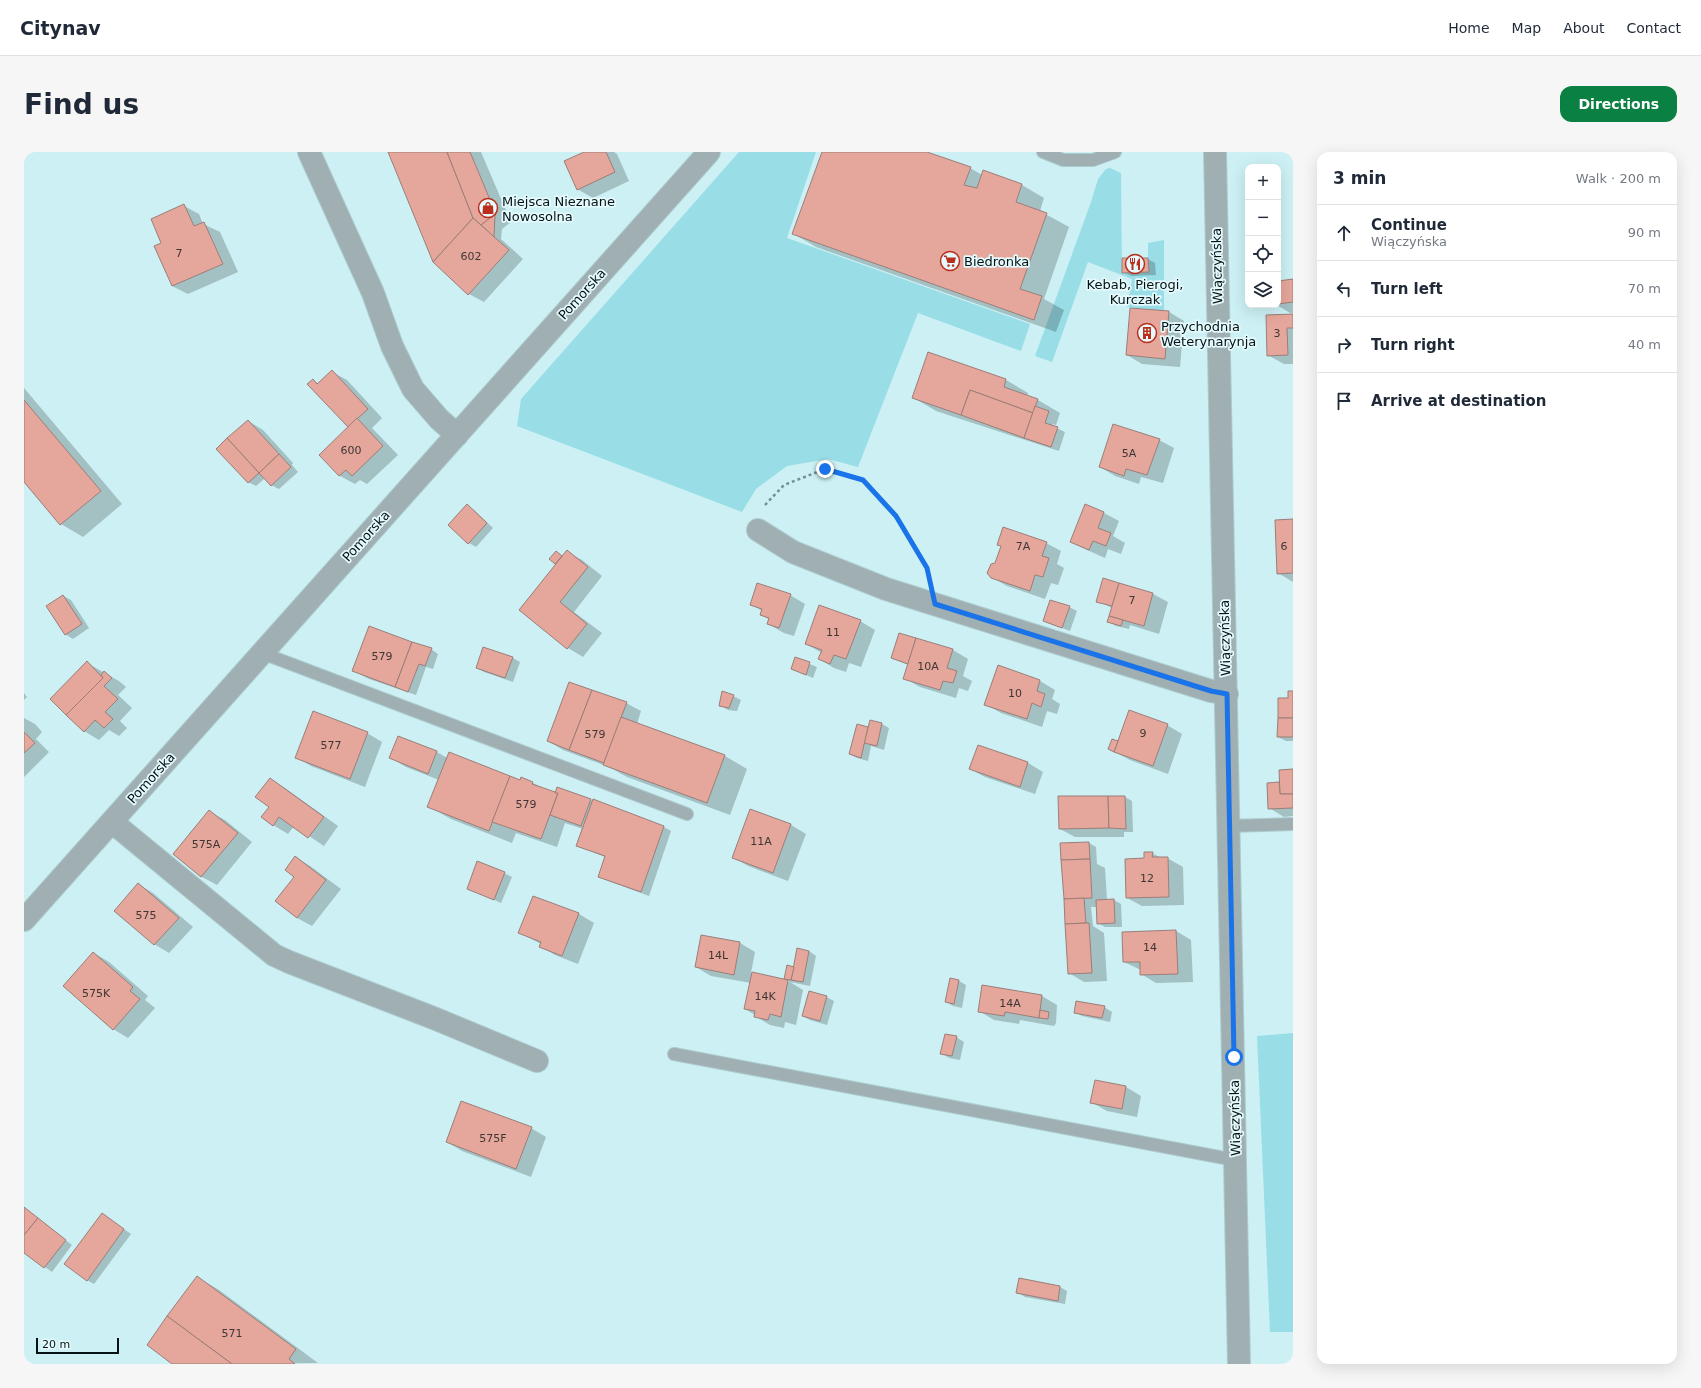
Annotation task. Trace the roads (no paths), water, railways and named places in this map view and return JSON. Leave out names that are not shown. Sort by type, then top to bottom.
[{"type":"street","points":[[309,152],[373,293],[392,346],[413,389],[439,419],[457,435]]},
{"type":"street","name":"Pomorska","points":[[24,920],[709,152]]},
{"type":"street","name":"Wiączyńska","points":[[1215,152],[1227,694],[1239,1364]]},
{"type":"street","points":[[758,530],[793,552],[886,589],[1211,691],[1227,694]]},
{"type":"street","points":[[112,822],[274,955],[538,1061]]},
{"type":"lane","points":[[1043,152],[1063,160],[1093,160],[1115,152]]},
{"type":"lane","points":[[262,653],[687,814]]},
{"type":"lane","points":[[1229,826],[1293,824]]},
{"type":"lane","points":[[674,1054],[1236,1160]]},
{"type":"place","name":"Miejsca Nieznane Nowosolna","points":[[488,208]]},
{"type":"place","name":"Biedronka","points":[[950,261]]},
{"type":"place","name":"Kebab, Pierogi, Kurczak","points":[[1135,264]]},
{"type":"place","name":"Przychodnia Weterynarynja","points":[[1147,333]]}]
